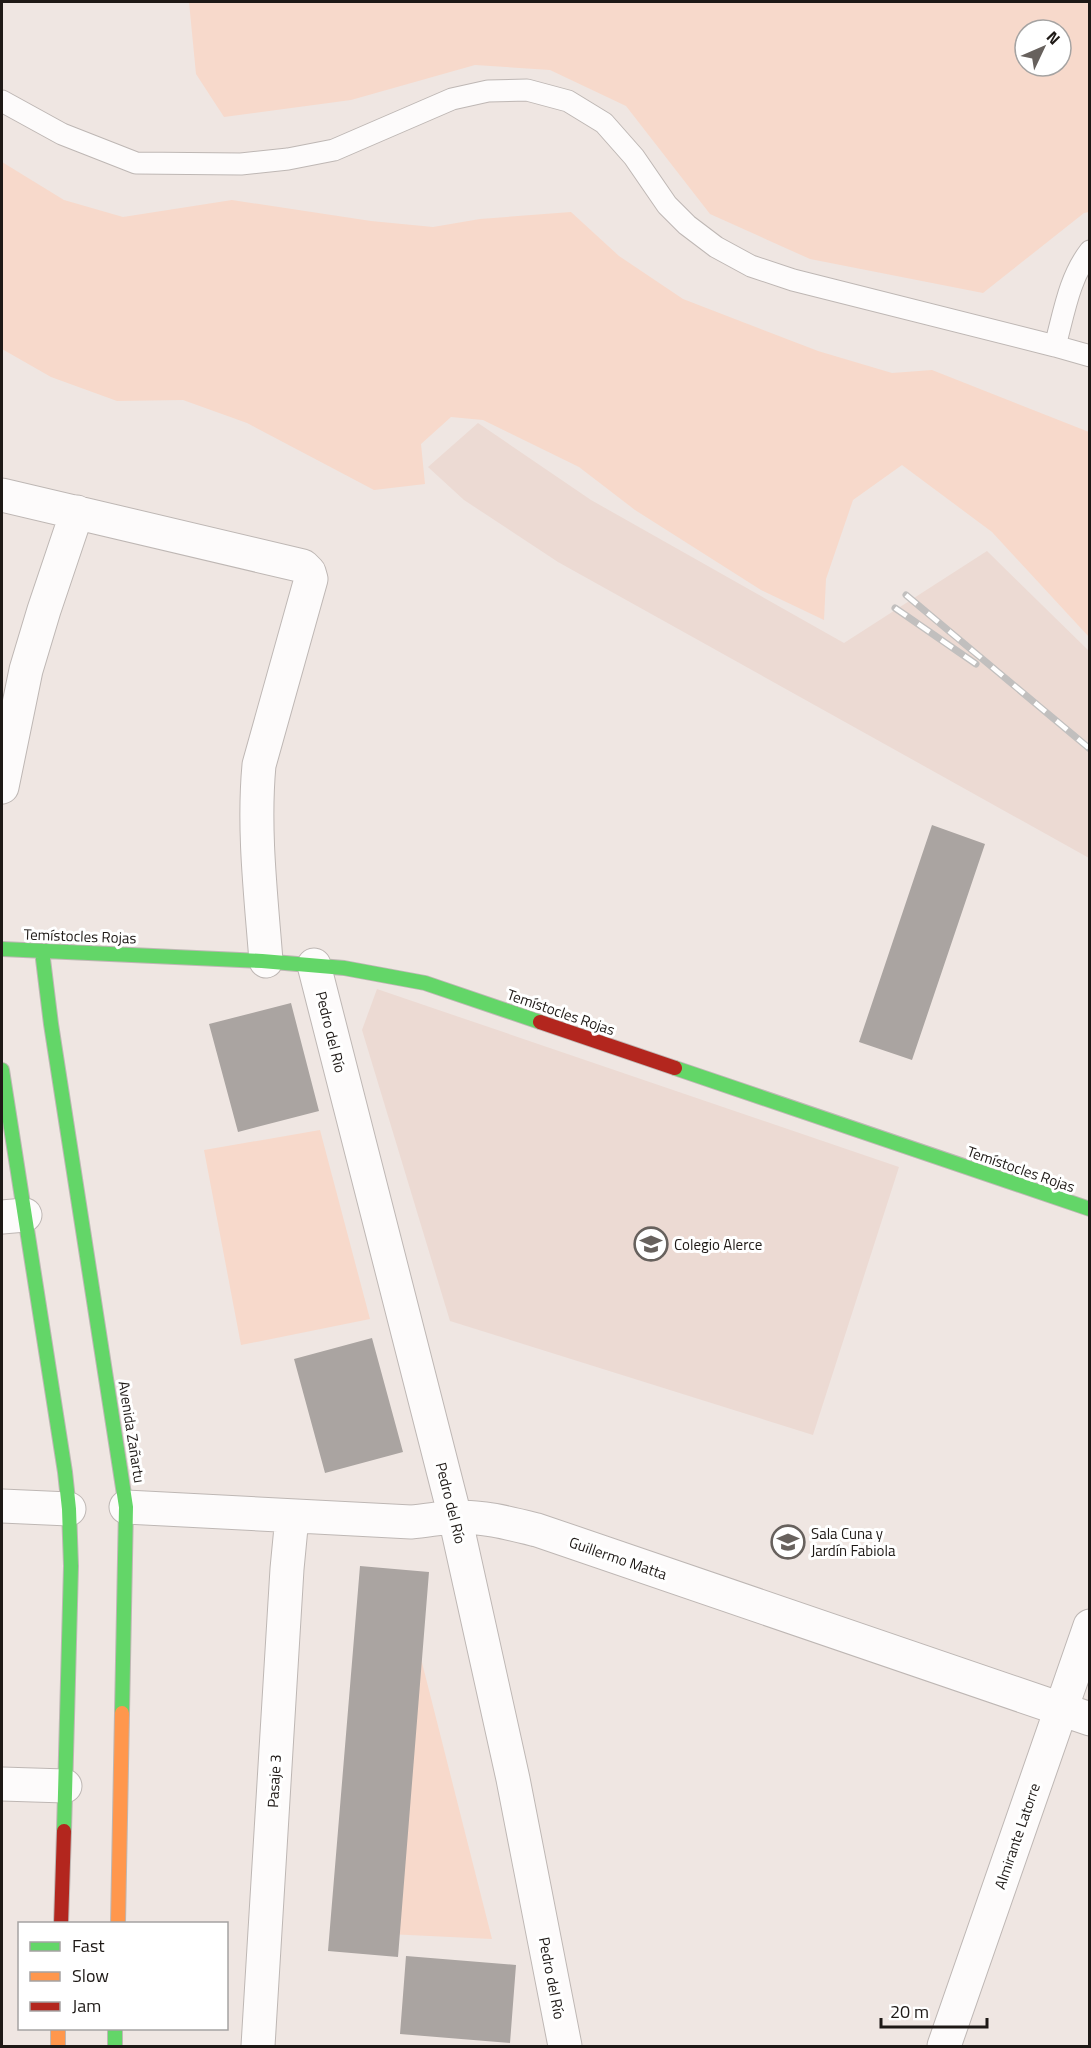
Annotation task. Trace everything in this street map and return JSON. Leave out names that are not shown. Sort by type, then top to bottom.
[{"type":"street","points":[[2,495],[303,566],[309,572],[311,579],[259,765],[256,795],[266,961]]},
{"type":"street","points":[[2,787],[26,670],[77,512]]},
{"type":"street","name":"Temístocles Rojas","points":[[2,949],[266,961],[371,971],[425,983],[1089,1209]]},
{"type":"street","name":"Avenida Zañartu","points":[[42,951],[51,1024],[126,1507],[118,1922]]},
{"type":"street","name":"Pedro del Río","points":[[314,965],[455,1517],[513,1779],[565,2046]]},
{"type":"street","points":[[2,1070],[13,1216],[69,1509],[71,1566],[61,1922]]},
{"type":"street","points":[[2,1506],[69,1509]]},
{"type":"street","name":"Guillermo Matta","points":[[126,1507],[411,1522],[455,1517],[496,1521],[537,1530],[1075,1714]]},
{"type":"street","name":"Pasaje 3","points":[[258,2046],[292,1516]]},
{"type":"street","name":"Almirante Latorre","points":[[944,2046],[1075,1714],[1089,1626]]},
{"type":"street","points":[[2,1785],[65,1786]]},
{"type":"street","points":[[58,2030],[58,2046]]},
{"type":"street","points":[[115,2046],[116,2030]]},
{"type":"lane","points":[[2,101],[62,135],[136,163],[241,164],[288,159],[334,150],[452,99],[488,91],[527,90],[568,101],[604,123],[634,157],[667,205],[687,225],[716,248],[751,266],[793,280],[1089,356]]},
{"type":"lane","points":[[1055,346],[1079,264],[1089,251]]},
{"type":"shaded area","points":[[189,2],[1089,2],[1089,212],[1084,213],[983,293],[810,259],[710,214],[626,106],[550,70],[475,65],[351,100],[224,117],[196,74]]},
{"type":"shaded area","points":[[2,162],[64,200],[123,217],[232,200],[371,221],[433,227],[480,219],[571,212],[619,256],[683,299],[818,351],[892,373],[932,370],[1089,432],[1089,637],[992,532],[902,465],[853,500],[826,579],[824,620],[761,590],[635,510],[579,467],[483,420],[451,417],[421,444],[425,484],[374,490],[247,423],[183,400],[117,401],[51,377],[2,349]]},
{"type":"shaded area","points":[[478,423],[591,500],[844,643],[987,551],[1089,651],[1089,858],[558,562],[464,500],[428,467]]},
{"type":"shaded area","name":"Colegio Alerce","points":[[377,989],[899,1167],[813,1435],[450,1321],[362,1030]]},
{"type":"shaded area","points":[[320,1130],[370,1319],[241,1345],[204,1150]]},
{"type":"shaded area","points":[[414,1631],[492,1939],[388,1934]]},
{"type":"building","points":[[932,825],[985,844],[912,1060],[859,1042]]},
{"type":"building","points":[[291,1003],[319,1111],[238,1132],[209,1024]]},
{"type":"building","points":[[372,1338],[403,1452],[325,1473],[294,1359]]},
{"type":"building","points":[[360,1566],[429,1572],[398,1957],[328,1951]]},
{"type":"building","points":[[406,1956],[516,1965],[510,2043],[400,2034]]},
{"type":"railway","points":[[906,595],[1090,749]]},
{"type":"railway","points":[[895,608],[976,664]]},
{"type":"traffic: fast","points":[[2,949],[262,961],[344,968],[425,983],[540,1022]]},
{"type":"traffic: fast","points":[[42,951],[51,1024],[126,1507],[122,1713]]},
{"type":"traffic: fast","points":[[675,1068],[1090,1209]]},
{"type":"traffic: fast","points":[[2,1070],[69,1509],[71,1566],[64,1831]]},
{"type":"traffic: fast","points":[[115,2030],[115,2046]]},
{"type":"traffic: slow","points":[[118,1922],[122,1713]]},
{"type":"traffic: slow","points":[[58,2030],[58,2046]]},
{"type":"traffic: jam","points":[[540,1022],[675,1068]]},
{"type":"traffic: jam","points":[[61,1922],[64,1831]]},
{"type":"place","name":"Colegio Alerce","points":[[651,1244]]},
{"type":"place","name":"Sala Cuna y Jardín Fabiola","points":[[788,1542]]}]
